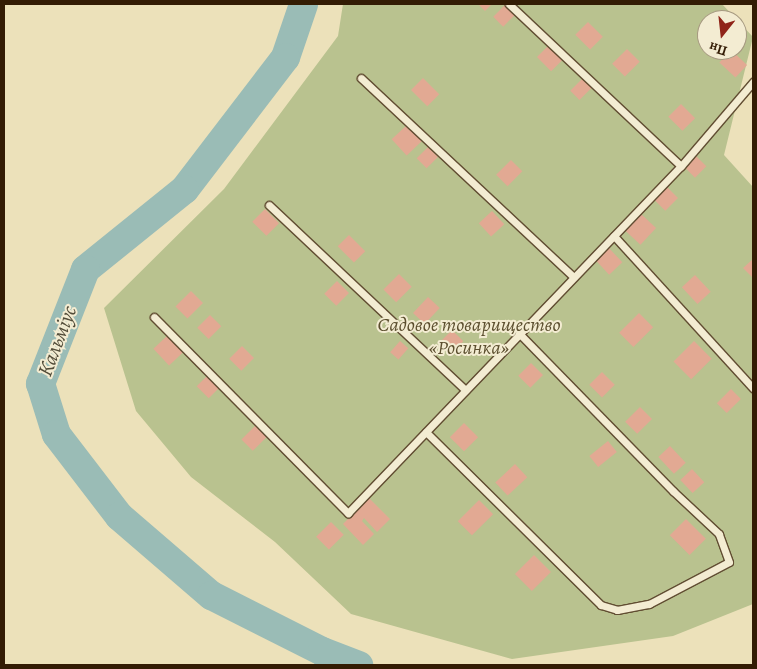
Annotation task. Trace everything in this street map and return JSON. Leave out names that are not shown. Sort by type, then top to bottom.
[{"type":"lane","points":[[509,4],[681,166]]},
{"type":"lane","points":[[361,78],[574,277]]},
{"type":"lane","points":[[154,317],[348,513],[681,166],[753,82]]},
{"type":"lane","points":[[268,205],[465,390]]},
{"type":"lane","points":[[614,236],[753,388]]},
{"type":"lane","points":[[426,432],[601,605],[618,610],[649,604],[729,562],[718,534],[673,491],[519,333]]},
{"type":"green space","name":"Садовое товарищество «Росинка»","points":[[343,4],[722,4],[728,10],[697,10],[697,60],[747,60],[747,31],[753,37],[724,155],[753,187],[753,604],[673,636],[512,659],[351,614],[275,542],[191,477],[136,411],[104,308],[224,189],[338,36]]},
{"type":"building","points":[[478,4],[492,4],[485,11]]},
{"type":"building","points":[[506,4],[516,14],[503,27],[493,17]]},
{"type":"building","points":[[588,22],[603,37],[590,50],[575,35]]},
{"type":"building","points":[[549,45],[563,59],[551,71],[537,57]]},
{"type":"building","points":[[627,49],[640,62],[625,77],[612,64]]},
{"type":"building","points":[[722,60],[742,60],[747,65],[735,77],[719,62]]},
{"type":"building","points":[[423,78],[439,94],[427,106],[411,90]]},
{"type":"building","points":[[583,78],[592,87],[579,100],[570,91]]},
{"type":"building","points":[[681,104],[695,118],[682,131],[668,117]]},
{"type":"building","points":[[407,125],[422,141],[407,155],[392,139]]},
{"type":"building","points":[[428,147],[438,157],[427,168],[417,158]]},
{"type":"building","points":[[695,155],[706,166],[695,178],[684,166]]},
{"type":"building","points":[[511,160],[522,171],[507,186],[496,175]]},
{"type":"building","points":[[666,186],[678,198],[665,211],[653,199]]},
{"type":"building","points":[[265,209],[279,223],[266,236],[252,222]]},
{"type":"building","points":[[492,211],[504,224],[491,236],[479,223]]},
{"type":"building","points":[[640,213],[656,228],[640,245],[624,230]]},
{"type":"building","points":[[349,235],[365,251],[354,263],[338,246]]},
{"type":"building","points":[[608,247],[622,262],[609,275],[595,259]]},
{"type":"building","points":[[753,259],[753,278],[743,268]]},
{"type":"building","points":[[399,274],[412,287],[396,302],[383,290]]},
{"type":"building","points":[[695,275],[711,292],[698,304],[682,287]]},
{"type":"building","points":[[337,281],[349,293],[336,306],[324,294]]},
{"type":"building","points":[[191,291],[203,303],[187,319],[175,307]]},
{"type":"building","points":[[428,297],[440,308],[425,324],[413,313]]},
{"type":"building","points":[[639,313],[653,327],[633,347],[619,333]]},
{"type":"building","points":[[210,315],[221,326],[209,339],[197,328]]},
{"type":"building","points":[[452,330],[463,341],[450,355],[439,343]]},
{"type":"building","points":[[168,335],[184,352],[169,365],[153,349]]},
{"type":"building","points":[[400,341],[408,348],[398,360],[390,352]]},
{"type":"building","points":[[694,341],[712,359],[691,379],[673,362]]},
{"type":"building","points":[[242,346],[254,358],[241,371],[229,359]]},
{"type":"building","points":[[531,363],[543,375],[530,388],[518,376]]},
{"type":"building","points":[[602,372],[615,385],[602,397],[589,385]]},
{"type":"building","points":[[208,375],[220,387],[209,398],[197,386]]},
{"type":"building","points":[[731,389],[741,399],[727,413],[717,403]]},
{"type":"building","points":[[640,407],[652,419],[637,434],[625,422]]},
{"type":"building","points":[[464,423],[478,437],[464,451],[450,437]]},
{"type":"building","points":[[257,424],[268,435],[253,451],[241,440]]},
{"type":"building","points":[[608,441],[617,452],[598,467],[589,456]]},
{"type":"building","points":[[670,446],[686,463],[674,474],[658,457]]},
{"type":"building","points":[[515,464],[527,477],[508,496],[495,482]]},
{"type":"building","points":[[692,469],[704,482],[693,493],[680,480]]},
{"type":"building","points":[[369,498],[390,519],[377,532],[364,518],[362,521],[374,534],[363,545],[343,524]]},
{"type":"building","points":[[479,500],[493,514],[472,535],[458,521]]},
{"type":"building","points":[[686,519],[706,539],[690,555],[670,535]]},
{"type":"building","points":[[331,522],[344,535],[329,550],[316,537]]},
{"type":"building","points":[[534,555],[551,572],[532,591],[515,574]]},
{"type":"waterway","name":"Кальміус","points":[[303,4],[285,57],[184,189],[85,269],[40,383],[56,434],[119,516],[211,595],[322,651],[358,665]]}]
